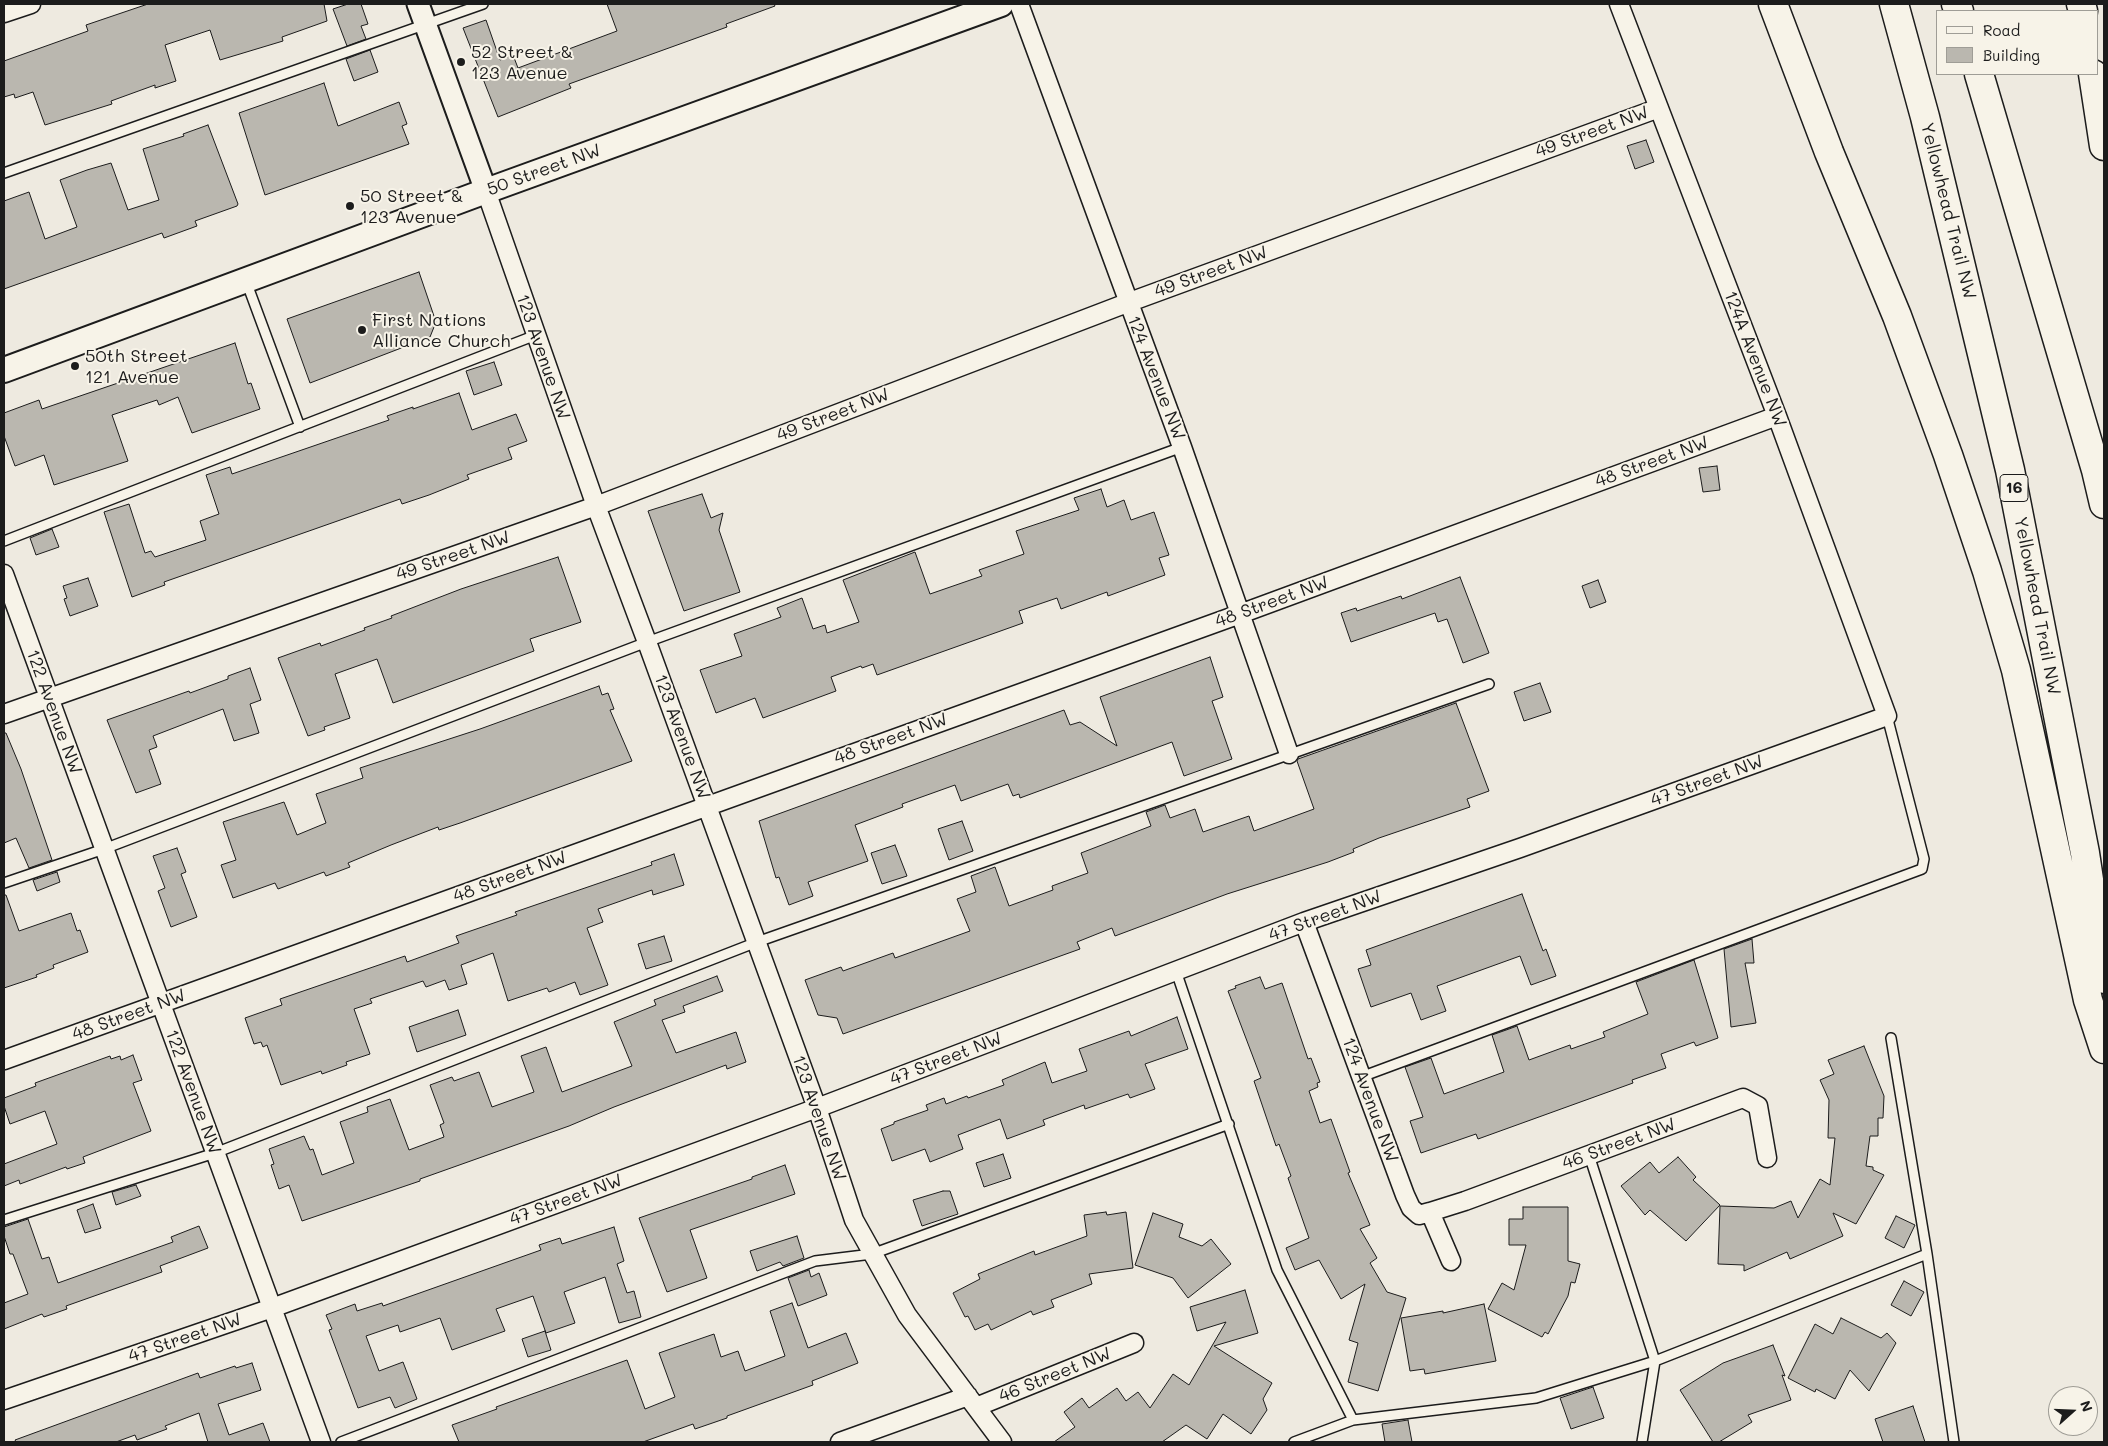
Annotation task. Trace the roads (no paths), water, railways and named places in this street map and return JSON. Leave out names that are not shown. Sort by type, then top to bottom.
[{"type":"highway","points":[[1773,4],[1829,152],[1900,325],[1948,455],[1987,571],[2016,670],[2088,1000],[2104,1049]]},
{"type":"highway","name":"Yellowhead Trail NW","points":[[1894,4],[1925,117],[2010,470],[2085,853],[2104,979]]},
{"type":"highway","points":[[1979,75],[2104,504]]},
{"type":"highway","points":[[2093,75],[2104,146]]},
{"type":"main road","name":"50 Street NW","points":[[4,370],[486,191],[996,5]]},
{"type":"street","points":[[4,13],[31,4]]},
{"type":"street","name":"123 Avenue NW","points":[[418,4],[486,191],[596,506],[648,642],[817,1108],[854,1220],[907,1315],[1002,1442]]},
{"type":"street","name":"124 Avenue NW","points":[[1018,4],[1127,303],[1182,447],[1289,754]]},
{"type":"street","name":"124A Avenue NW","points":[[1619,4],[1777,416],[1887,716]]},
{"type":"street","name":"49 Street NW","points":[[4,714],[596,506],[1127,303],[1658,108]]},
{"type":"street","name":"48 Street NW","points":[[4,1060],[1240,614],[1777,416]]},
{"type":"street","name":"122 Avenue NW","points":[[4,574],[321,1442]]},
{"type":"street","name":"47 Street NW","points":[[4,1400],[272,1308],[817,1108],[1304,922],[1520,848],[1887,716]]},
{"type":"street","name":"124 Avenue NW","points":[[1304,922],[1411,1208],[1419,1215],[1430,1212]]},
{"type":"street","name":"46 Street NW","points":[[1430,1212],[1743,1098],[1758,1106],[1768,1158]]},
{"type":"street","points":[[1430,1212],[1451,1261]]},
{"type":"street","name":"46 Street NW","points":[[840,1442],[972,1401],[1134,1343]]},
{"type":"lane","points":[[4,173],[483,4]]},
{"type":"lane","points":[[246,280],[300,427]]},
{"type":"lane","points":[[4,541],[536,335]]},
{"type":"lane","points":[[4,883],[104,849],[648,642],[1182,447]]},
{"type":"lane","points":[[4,1220],[215,1153],[757,942],[1489,684]]},
{"type":"lane","points":[[1361,1077],[1922,869],[1924,859],[1887,716]]},
{"type":"lane","points":[[1176,971],[1277,1270],[1353,1420]]},
{"type":"lane","points":[[1891,1038],[1927,1254],[1954,1442]]},
{"type":"lane","points":[[341,1442],[815,1261],[872,1254],[1229,1124]]},
{"type":"lane","points":[[1589,1155],[1655,1361],[1642,1442]]},
{"type":"lane","points":[[1294,1442],[1353,1420],[1536,1398],[1655,1361],[1927,1254]]},
{"type":"place","name":"52 Street & 123 Avenue","points":[[461,62]]},
{"type":"place","name":"50 Street & 123 Avenue","points":[[350,206]]},
{"type":"place","name":"First Nations Alliance Church","points":[[362,330]]},
{"type":"place","name":"50th Street 121 Avenue","points":[[75,366]]}]
